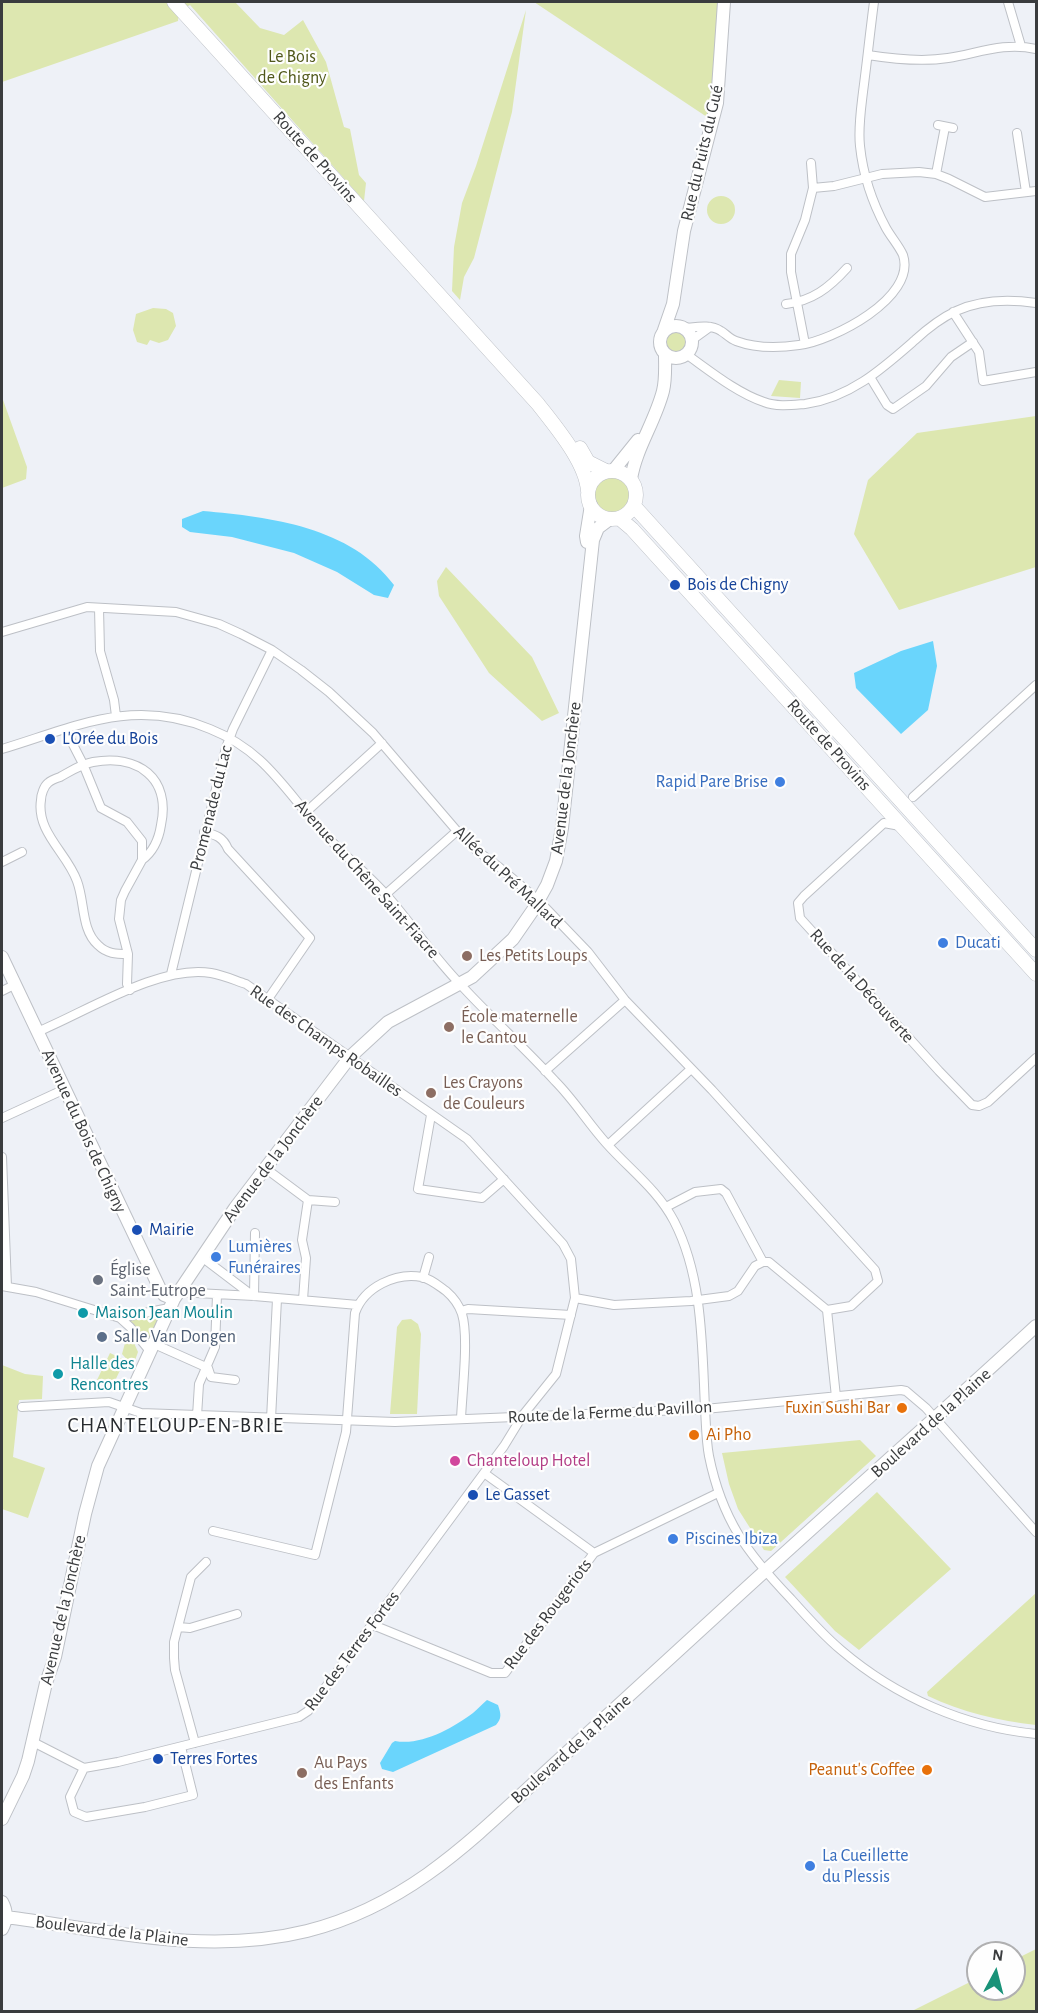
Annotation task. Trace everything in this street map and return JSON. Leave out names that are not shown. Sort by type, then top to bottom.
[{"type":"main road","name":"Route de Provins","points":[[174,2],[538,404],[560,432],[584,472],[588,491]]},
{"type":"main road","name":"Rue du Puits du Gué","points":[[664,330],[673,304],[684,231],[717,103],[724,2]]},
{"type":"main road","name":"Route de Provins","points":[[408,258],[547,400],[588,462],[610,471]]},
{"type":"main road","name":"Rue du Puits du Gué","points":[[673,304],[683,327]]},
{"type":"main road","points":[[631,480],[639,450],[663,392],[665,354],[659,342],[664,330],[672,326],[683,327],[692,340],[692,346],[665,376]]},
{"type":"main road","points":[[665,354],[682,356]]},
{"type":"main road","points":[[591,561],[586,536],[591,506],[588,491],[595,478],[610,471],[651,425]]},
{"type":"main road","points":[[591,561],[595,532],[614,518],[630,512],[634,506],[636,493],[631,480],[620,472],[610,471]]},
{"type":"main road","points":[[591,506],[595,512],[614,518]]},
{"type":"main road","name":"Route de Provins","points":[[634,506],[1036,950]]},
{"type":"main road","name":"Route de Provins","points":[[614,518],[632,529],[1036,974]]},
{"type":"main road","name":"Avenue de la Jonchère","points":[[2,1818],[23,1776],[33,1742],[46,1683],[55,1657],[85,1514],[98,1466],[173,1300],[214,1237],[350,1057],[388,1022],[460,985],[493,959],[513,939],[538,900],[556,861],[562,828],[591,561]]},
{"type":"main road","name":"Avenue du Bois de Chigny","points":[[2,957],[160,1289],[164,1295],[173,1300]]},
{"type":"main road","name":"Boulevard de la Plaine","points":[[4,1923],[183,1942],[228,1943],[276,1938],[309,1931],[344,1920],[401,1893],[457,1854],[1036,1326]]},
{"type":"main road","points":[[2,1902],[6,1911],[4,1923]]},
{"type":"street","points":[[683,327],[710,327],[723,332],[735,341],[754,345],[805,344],[840,333],[870,315],[897,285],[904,266],[903,255],[884,225],[865,178],[860,144],[874,2]]},
{"type":"street","points":[[1008,2],[1021,46]]},
{"type":"street","points":[[868,55],[931,60],[988,49],[1021,46],[1036,49]]},
{"type":"street","points":[[936,174],[945,127]]},
{"type":"street","points":[[1018,133],[1026,192]]},
{"type":"street","points":[[805,344],[791,272],[790,254],[805,220],[813,188],[811,163]]},
{"type":"street","points":[[813,188],[901,172],[936,174],[985,197],[1036,190]]},
{"type":"street","points":[[786,304],[813,297],[833,284],[847,268]]},
{"type":"street","points":[[682,356],[766,403],[791,405],[817,402],[851,390],[952,312],[983,302],[1010,299],[1036,303]]},
{"type":"street","points":[[952,312],[979,352],[979,382],[1036,372]]},
{"type":"street","points":[[692,340],[710,327]]},
{"type":"street","points":[[870,377],[887,405],[892,409],[926,386],[951,357],[973,342]]},
{"type":"street","name":"Allée du Pré Mallard","points":[[2,632],[87,607],[190,614],[219,624],[272,650],[329,692],[382,743],[457,831],[476,850],[538,900],[588,952],[625,1000],[875,1270],[878,1281],[851,1306],[827,1310]]},
{"type":"street","points":[[99,608],[100,651],[116,716]]},
{"type":"street","name":"Promenade du Lac","points":[[171,974],[204,832],[229,738],[272,650]]},
{"type":"street","points":[[913,798],[1036,685]]},
{"type":"street","name":"Avenue du Chêne Saint-Fiacre","points":[[2,749],[116,716],[148,714],[174,717],[212,729],[246,748],[273,770],[333,844],[386,894],[460,985],[556,1081],[608,1145],[657,1193],[666,1207],[682,1239],[696,1287],[708,1452],[718,1493],[739,1538],[766,1572],[841,1650],[896,1689],[966,1720],[989,1727],[1036,1734]]},
{"type":"street","points":[[65,729],[83,764],[101,808],[127,822],[142,841],[142,860]]},
{"type":"street","points":[[306,812],[382,743]]},
{"type":"street","points":[[128,954],[110,954],[97,945],[85,922],[83,900],[77,879],[43,825],[39,810],[41,795],[48,783],[83,764],[107,760],[131,764],[148,771],[160,787],[164,811],[159,834],[149,855],[142,860],[121,900],[119,919],[128,954],[127,984],[130,990]]},
{"type":"street","points":[[895,794],[913,798]]},
{"type":"street","points":[[913,798],[915,817]]},
{"type":"street","points":[[884,804],[884,823],[904,826]]},
{"type":"street","name":"Rue de la Découverte","points":[[884,823],[801,899],[798,909],[800,918],[972,1105],[979,1106],[988,1102],[1036,1058]]},
{"type":"street","points":[[386,894],[457,831]]},
{"type":"street","points":[[204,832],[217,835],[225,841],[228,849],[310,938],[268,999]]},
{"type":"street","points":[[2,862],[22,852]]},
{"type":"street","name":"Rue des Champs Robailles","points":[[37,1032],[171,974],[210,972],[246,984],[467,1138],[563,1244],[571,1259],[575,1298],[556,1374],[524,1415]]},
{"type":"street","points":[[2,991],[14,985]]},
{"type":"street","points":[[545,1071],[625,1000]]},
{"type":"street","points":[[608,1145],[691,1069]]},
{"type":"street","points":[[2,1118],[64,1089]]},
{"type":"street","points":[[431,1115],[418,1189],[482,1198],[504,1179]]},
{"type":"street","points":[[2,1156],[4,1286],[36,1292],[120,1318],[151,1347],[208,1368]]},
{"type":"street","points":[[265,1168],[308,1200],[335,1202]]},
{"type":"street","points":[[666,1207],[695,1192],[721,1189],[726,1193],[763,1262]]},
{"type":"street","points":[[303,1300],[306,1258],[302,1240],[308,1200]]},
{"type":"street","points":[[254,1296],[255,1233]]},
{"type":"street","points":[[423,1278],[429,1257]]},
{"type":"street","points":[[202,1258],[254,1296]]},
{"type":"street","points":[[575,1298],[614,1305],[729,1296],[738,1291],[755,1266],[769,1262],[827,1310],[836,1396]]},
{"type":"street","points":[[213,1531],[315,1555],[347,1422],[354,1321],[358,1305],[366,1295],[384,1282],[400,1277],[423,1278],[436,1283],[450,1295],[461,1311],[464,1333],[461,1419]]},
{"type":"street","points":[[197,1416],[199,1384],[208,1368],[215,1347],[217,1295]]},
{"type":"street","points":[[120,1318],[173,1300],[217,1295],[358,1305]]},
{"type":"street","points":[[271,1419],[277,1299]]},
{"type":"street","points":[[461,1311],[468,1309],[572,1314]]},
{"type":"street","points":[[208,1368],[211,1377],[235,1380]]},
{"type":"street","name":"Route de la Ferme du Pavillon","points":[[22,1407],[109,1402],[141,1413],[395,1422],[705,1409],[906,1391],[926,1408],[1036,1532]]},
{"type":"street","name":"Rue des Terres Fortes","points":[[84,1768],[118,1762],[299,1717],[308,1711],[512,1435],[524,1415]]},
{"type":"street","points":[[484,1473],[594,1553]]},
{"type":"street","name":"Rue des Rougeriots","points":[[372,1625],[491,1673],[502,1674],[507,1671],[594,1553],[718,1493]]},
{"type":"street","points":[[195,1743],[174,1658],[178,1627],[191,1577],[206,1562]]},
{"type":"street","points":[[178,1627],[189,1628],[237,1614]]},
{"type":"street","points":[[33,1742],[84,1768],[70,1797],[74,1812],[86,1818],[193,1795],[181,1747]]},
{"type":"green space","name":"Le Bois de Chigny","points":[[2,2],[235,2],[260,28],[284,35],[303,20],[326,62],[344,127],[350,129],[359,175],[366,183],[364,201],[190,5],[179,11],[178,21],[2,82]]},
{"type":"green space","points":[[534,2],[718,2],[712,105],[707,117]]},
{"type":"green space","points":[[526,10],[512,112],[474,258],[464,277],[460,300],[452,291],[454,247],[462,203]]},
{"type":"green space","points":[[721,196],[731,200],[735,210],[731,220],[721,224],[711,220],[707,210],[711,200]]},
{"type":"green space","points":[[153,308],[166,309],[173,313],[176,326],[168,340],[159,343],[150,340],[147,345],[137,342],[133,330],[136,314]]},
{"type":"green space","points":[[670,330],[680,330],[687,337],[687,347],[680,354],[670,354],[663,347],[663,337]]},
{"type":"green space","points":[[779,380],[801,382],[800,398],[771,396]]},
{"type":"green space","points":[[2,397],[27,467],[26,479],[2,488]]},
{"type":"green space","points":[[1036,416],[1036,567],[899,610],[854,534],[868,480],[917,433]]},
{"type":"green space","points":[[612,475],[626,481],[632,495],[626,509],[612,515],[598,509],[592,495],[598,481]]},
{"type":"green space","points":[[446,567],[532,657],[559,713],[542,721],[489,673],[439,596],[437,581]]},
{"type":"green space","points":[[162,1312],[149,1340],[145,1340],[130,1321],[131,1319]]},
{"type":"green space","points":[[411,1319],[418,1324],[421,1334],[417,1414],[390,1414],[397,1327],[402,1320]]},
{"type":"green space","points":[[127,1336],[134,1343],[138,1352],[133,1366],[122,1354]]},
{"type":"green space","points":[[110,1353],[125,1360],[112,1387],[97,1380]]},
{"type":"green space","points":[[2,1365],[25,1374],[43,1376],[42,1399],[19,1400],[13,1457],[45,1468],[28,1518],[2,1509]]},
{"type":"green space","points":[[860,1440],[876,1456],[771,1551],[764,1550],[738,1509],[722,1453]]},
{"type":"green space","points":[[877,1492],[951,1569],[859,1650],[835,1631],[785,1577]]},
{"type":"green space","points":[[1036,1593],[1036,1725],[981,1715],[928,1696],[927,1692]]},
{"type":"green space","points":[[1036,1949],[1036,2011],[912,2011],[966,1984],[966,2001],[1026,2001],[1026,1954]]},
{"type":"water","points":[[203,511],[255,517],[308,528],[356,550],[376,565],[394,585],[388,598],[374,595],[337,572],[294,553],[232,537],[190,532],[182,527],[182,519]]},
{"type":"water","points":[[933,641],[937,666],[928,710],[901,734],[856,688],[854,673],[901,651]]},
{"type":"water","points":[[487,1700],[498,1705],[500,1716],[496,1725],[393,1772],[382,1769],[380,1763],[395,1741],[415,1741],[436,1735],[465,1719]]},
{"type":"place","name":"Bois de Chigny","points":[[675,585]]},
{"type":"place","name":"L'Orée du Bois","points":[[50,739]]},
{"type":"place","name":"Rapid Pare Brise","points":[[780,782]]},
{"type":"place","name":"Ducati","points":[[943,943]]},
{"type":"place","name":"Les Petits Loups","points":[[467,956]]},
{"type":"place","name":"École maternelle le Cantou","points":[[449,1027]]},
{"type":"place","name":"Les Crayons de Couleurs","points":[[431,1093]]},
{"type":"place","name":"Mairie","points":[[137,1230]]},
{"type":"place","name":"Lumières Funéraires","points":[[216,1257]]},
{"type":"place","name":"Église Saint-Eutrope","points":[[98,1280]]},
{"type":"place","name":"Maison Jean Moulin","points":[[83,1313]]},
{"type":"place","name":"Salle Van Dongen","points":[[102,1337]]},
{"type":"place","name":"Halle des Rencontres","points":[[58,1374]]},
{"type":"place","name":"Fuxin Sushi Bar","points":[[902,1408]]},
{"type":"place","name":"Ai Pho","points":[[694,1435]]},
{"type":"place","name":"Chanteloup Hotel","points":[[455,1461]]},
{"type":"place","name":"Le Gasset","points":[[473,1495]]},
{"type":"place","name":"Piscines Ibiza","points":[[673,1539]]},
{"type":"place","name":"Terres Fortes","points":[[158,1759]]},
{"type":"place","name":"Peanut's Coffee","points":[[927,1770]]},
{"type":"place","name":"Au Pays des Enfants","points":[[302,1773]]},
{"type":"place","name":"La Cueillette du Plessis","points":[[810,1866]]},
{"type":"district","name":"CHANTELOUP-EN-BRIE","points":[[176,1426]]}]
